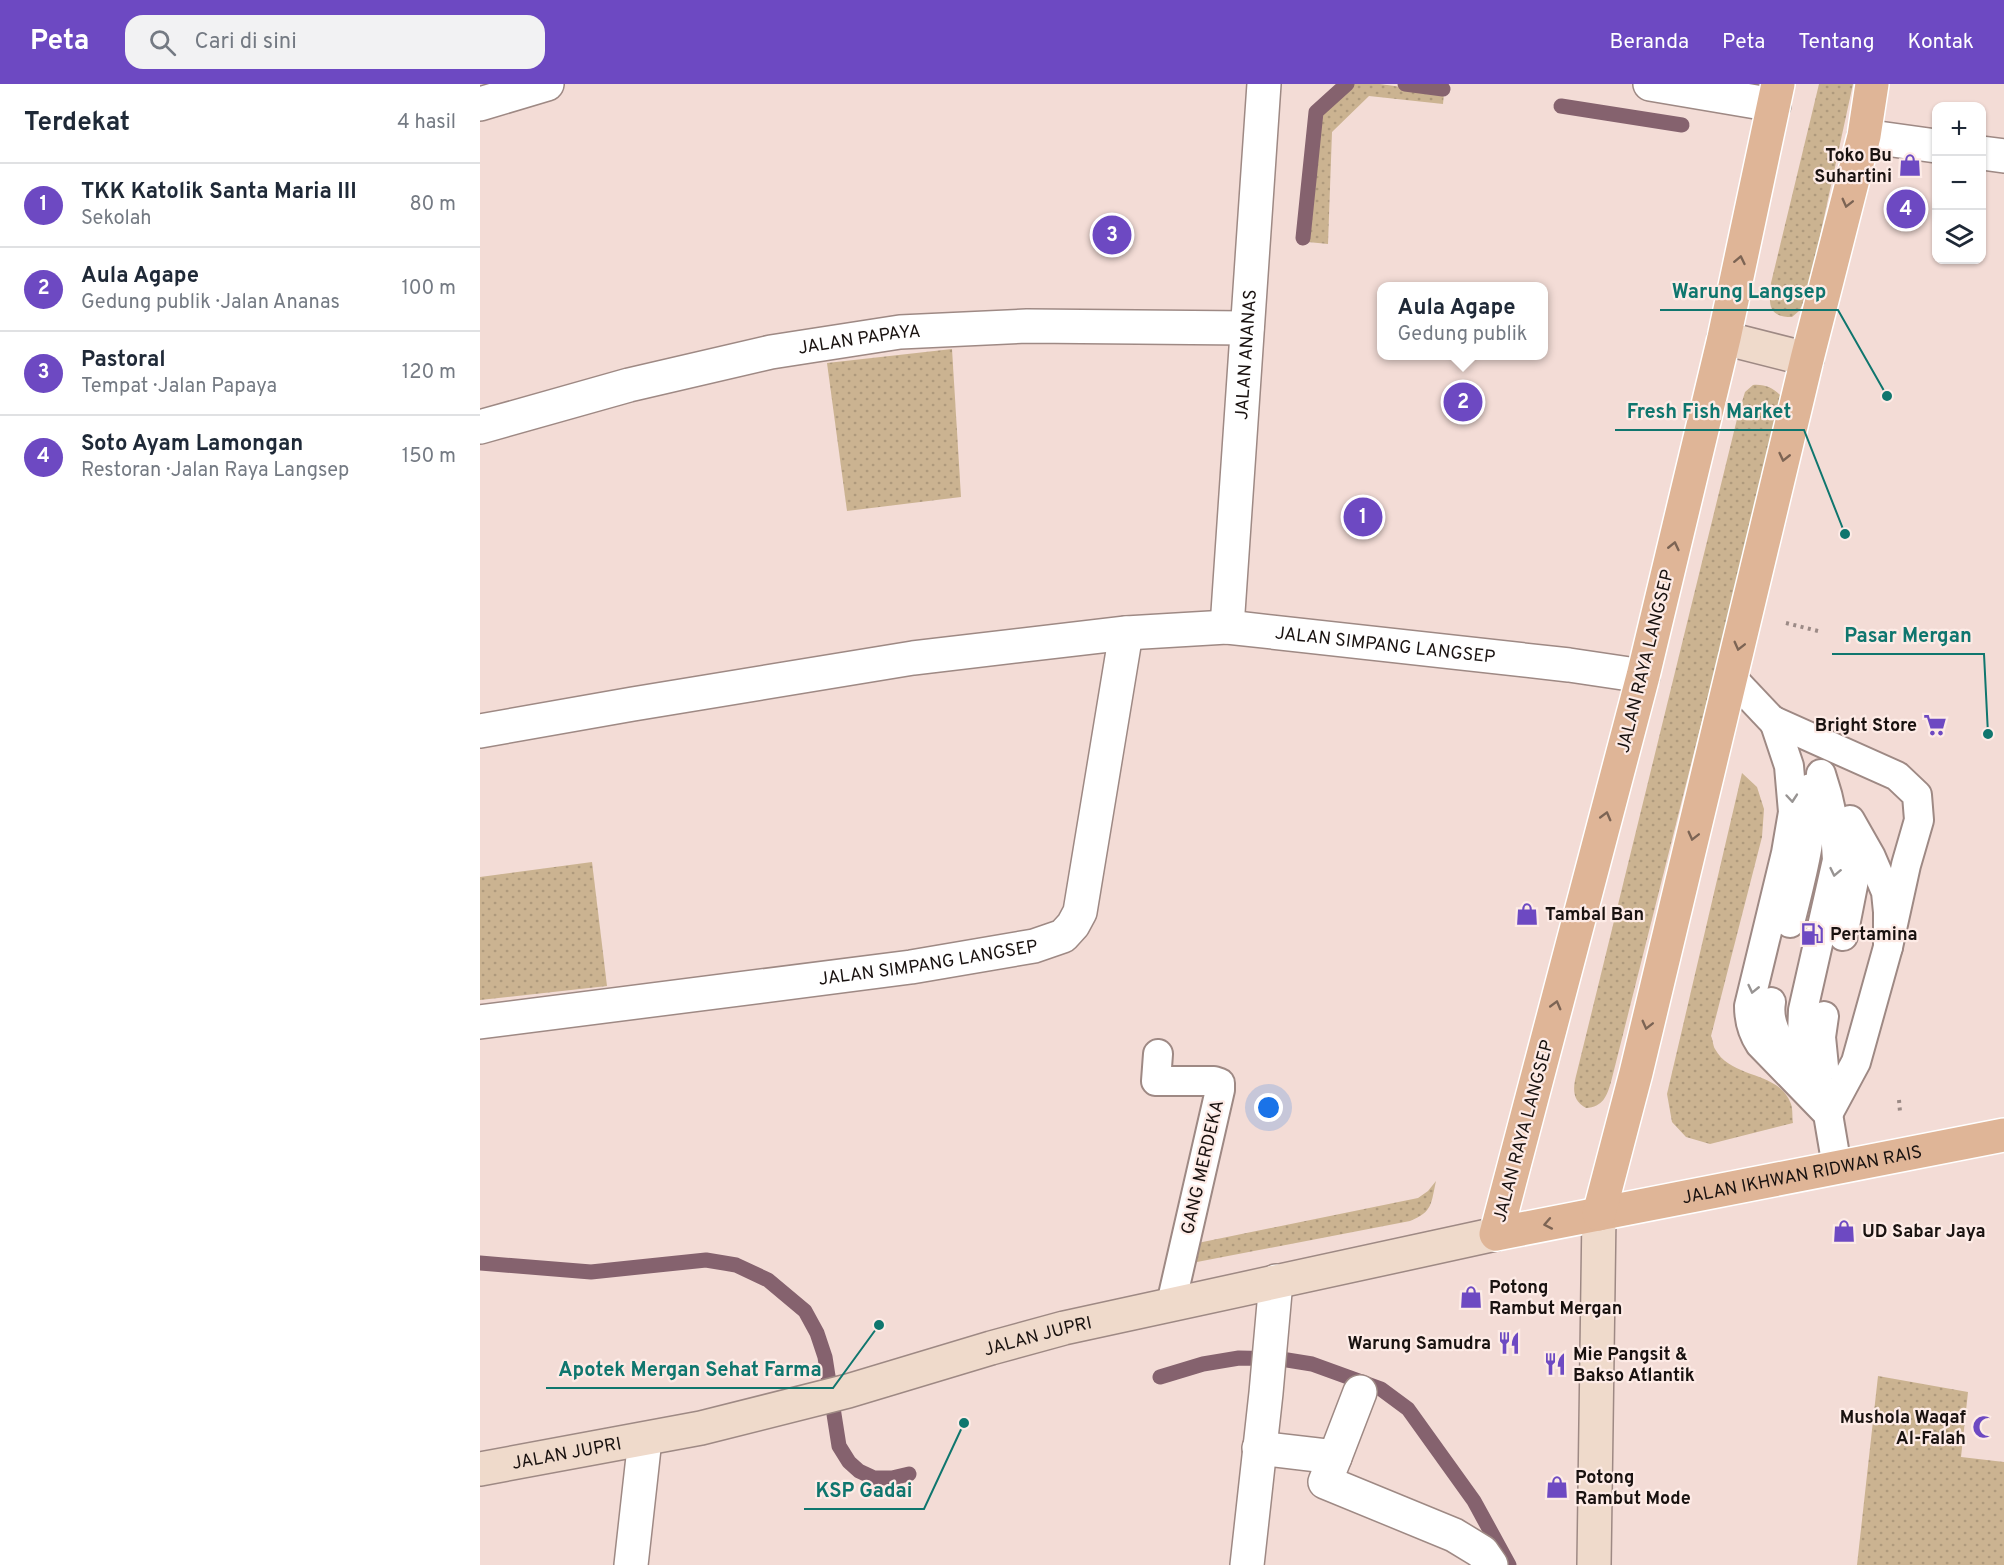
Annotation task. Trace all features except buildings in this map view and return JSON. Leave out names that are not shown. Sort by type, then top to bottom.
[{"type":"main road","points":[[1594,1559],[1599,1214],[1636,1073],[1864,136],[1872,84]]},
{"type":"main road","name":"JALAN RAYA LANGSEP","points":[[1496,1234],[1643,676],[1724,338],[1776,94]]},
{"type":"main road","points":[[1724,338],[1808,359]]},
{"type":"main road","name":"JALAN IKHWAN RIDWAN RAIS","points":[[1599,1214],[2004,1135]]},
{"type":"main road","name":"JALAN JUPRI","points":[[480,1469],[732,1421],[848,1391],[1064,1328],[1496,1234],[1599,1214]]},
{"type":"street","points":[[480,104],[547,84]]},
{"type":"street","name":"JALAN ANANAS","points":[[1227,627],[1264,84]]},
{"type":"street","points":[[1650,84],[1776,94]]},
{"type":"street","points":[[1864,136],[1932,145]]},
{"type":"street","points":[[1986,154],[2004,156]]},
{"type":"street","name":"JALAN PAPAYA","points":[[480,427],[629,385],[760,355],[900,332],[1027,326],[1247,328]]},
{"type":"street","name":"JALAN SIMPANG LANGSEP","points":[[480,731],[913,658],[1126,633],[1227,627],[1569,665],[1643,676]]},
{"type":"street","name":"JALAN SIMPANG LANGSEP","points":[[480,1022],[911,968],[1034,946],[1063,936],[1073,925],[1080,912],[1126,633]]},
{"type":"street","points":[[1247,1565],[1276,1281]]},
{"type":"street","points":[[1360,1392],[1325,1482],[1454,1535],[1482,1552],[1491,1565]]},
{"type":"street","points":[[630,1565],[645,1439]]},
{"type":"street","points":[[1259,1448],[1335,1457]]},
{"type":"lane","points":[[1732,678],[1821,774],[1850,820],[1871,857],[1886,892],[1888,947]]},
{"type":"lane","points":[[1774,721],[1897,776],[1917,795],[1919,820],[1888,947],[1856,1062],[1828,1114]]},
{"type":"lane","points":[[1774,721],[1789,766],[1793,812],[1786,853],[1749,1006],[1749,1022],[1760,1044],[1828,1114]]},
{"type":"lane","points":[[1790,923],[1808,852],[1812,807],[1811,785],[1798,749]]},
{"type":"lane","points":[[1821,774],[1832,806],[1837,860],[1803,1010],[1802,1035],[1828,1114]]},
{"type":"lane","points":[[1843,936],[1857,865],[1856,846],[1850,820]]},
{"type":"lane","points":[[1828,1114],[1876,916],[1878,897],[1871,857]]},
{"type":"lane","points":[[1771,1002],[1770,1013],[1778,1037],[1828,1114]]},
{"type":"lane","points":[[1824,1016],[1821,1037],[1828,1114],[1837,1167]]},
{"type":"lane","name":"GANG MERDEKA","points":[[1158,1054],[1156,1081],[1214,1081],[1220,1083],[1171,1304]]},
{"type":"shaded area","points":[[1351,84],[1380,84],[1444,93],[1443,104],[1369,96],[1332,132],[1328,244],[1308,242],[1321,112]]},
{"type":"shaded area","points":[[1819,84],[1853,84],[1807,296],[1799,311],[1792,317],[1784,316],[1778,315],[1771,308],[1771,283]]},
{"type":"shaded area","points":[[952,349],[961,497],[847,511],[827,363]]},
{"type":"shaded area","points":[[1753,385],[1765,386],[1775,391],[1781,396],[1781,407],[1611,1082],[1603,1100],[1597,1105],[1586,1108],[1581,1105],[1574,1093],[1576,1078],[1738,415],[1745,392]]},
{"type":"shaded area","points":[[1742,773],[1757,787],[1764,809],[1762,837],[1711,1036],[1714,1048],[1732,1066],[1776,1085],[1785,1093],[1792,1106],[1793,1123],[1710,1144],[1686,1137],[1672,1122],[1667,1094]]},
{"type":"shaded area","points":[[592,862],[607,986],[480,1000],[480,877]]},
{"type":"shaded area","points":[[1436,1181],[1430,1206],[1418,1218],[1410,1221],[1197,1262],[1191,1259],[1188,1245],[1418,1198]]},
{"type":"shaded area","points":[[1878,1376],[1968,1392],[1961,1457],[2004,1462],[2004,1565],[1857,1565]]},
{"type":"waterway","points":[[1303,238],[1316,112],[1347,84]]},
{"type":"waterway","points":[[1405,84],[1443,89]]},
{"type":"waterway","points":[[1561,106],[1682,125]]},
{"type":"waterway","points":[[480,1263],[591,1272],[706,1260],[736,1265],[768,1280],[805,1311],[817,1333],[825,1357],[839,1446],[849,1462],[859,1471],[874,1478],[892,1478],[909,1474]]},
{"type":"waterway","points":[[1160,1377],[1203,1364],[1239,1358],[1281,1359],[1312,1364],[1381,1389],[1408,1409],[1474,1501],[1509,1565]]},
{"type":"place","name":"Toko Bu Suhartini","points":[[1910,165]]},
{"type":"place","name":"Soto Ayam Lamongan","points":[[1906,209]]},
{"type":"place","name":"Pastoral","points":[[1112,235]]},
{"type":"place","name":"Warung Langsep","points":[[1887,396]]},
{"type":"place","name":"Aula Agape","points":[[1463,402]]},
{"type":"place","name":"TKK Katolik Santa Maria III","points":[[1363,517]]},
{"type":"place","name":"Fresh Fish Market","points":[[1845,534]]},
{"type":"place","name":"Bright Store","points":[[1935,725]]},
{"type":"place","name":"Pasar Mergan","points":[[1988,734]]},
{"type":"place","name":"Tambal Ban","points":[[1527,914]]},
{"type":"place","name":"Pertamina","points":[[1812,934]]},
{"type":"place","name":"UD Sabar Jaya","points":[[1844,1231]]},
{"type":"place","name":"Potong Rambut Mergan","points":[[1471,1297]]},
{"type":"place","name":"Apotek Mergan Sehat Farma","points":[[879,1325]]},
{"type":"place","name":"Warung Samudra","points":[[1509,1343]]},
{"type":"place","name":"Mie Pangsit & Bakso Atlantik","points":[[1555,1364]]},
{"type":"place","name":"KSP Gadai","points":[[964,1423]]},
{"type":"place","name":"Mushola Waqaf Al-Falah","points":[[1984,1427]]},
{"type":"place","name":"Potong Rambut Mode","points":[[1557,1487]]}]
